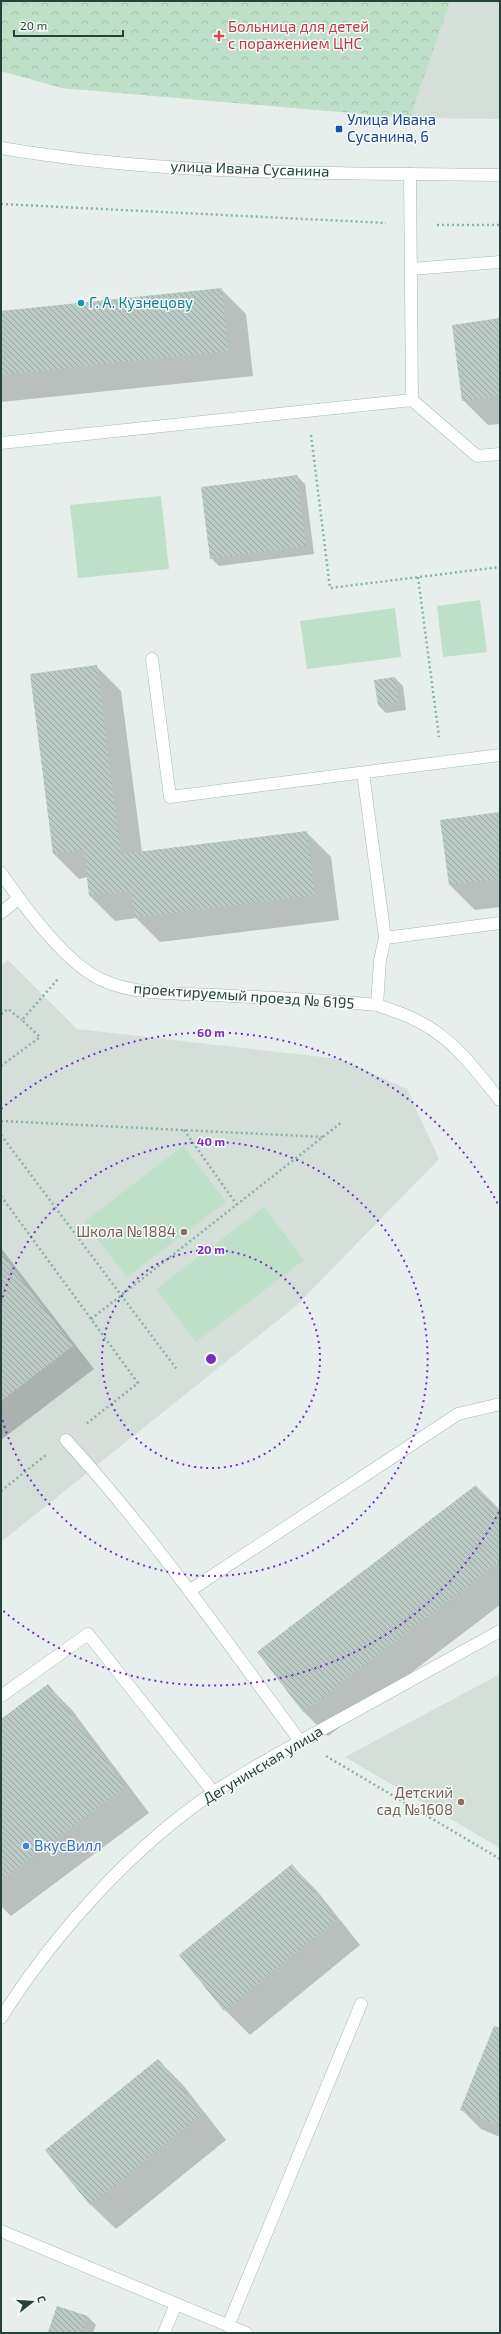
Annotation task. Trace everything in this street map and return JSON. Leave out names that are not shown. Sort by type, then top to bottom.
[{"type":"street","name":"улица Ивана Сусанина","points":[[1,148],[76,159],[247,170],[500,175]]},
{"type":"street","points":[[410,174],[412,400]]},
{"type":"street","points":[[411,269],[500,262]]},
{"type":"street","points":[[1,443],[412,400],[477,456],[500,454]]},
{"type":"street","points":[[152,659],[170,797],[500,755]]},
{"type":"street","points":[[363,773],[385,938],[380,960],[377,1005]]},
{"type":"street","name":"проектируемый проезд № 6195","points":[[1,873],[19,898],[75,962],[99,979],[124,988],[163,993],[377,1005],[407,1015],[437,1032],[470,1064],[500,1100]]},
{"type":"street","points":[[1,913],[19,898]]},
{"type":"street","points":[[385,938],[500,923]]},
{"type":"street","points":[[189,1591],[458,1414],[500,1404]]},
{"type":"street","points":[[66,1440],[92,1469],[189,1591],[300,1741]]},
{"type":"street","name":"Дегунинская улица","points":[[1,2018],[25,1980],[62,1933],[96,1895],[133,1859],[214,1793],[300,1741],[500,1631]]},
{"type":"street","points":[[1,1696],[88,1634],[214,1793]]},
{"type":"street","points":[[228,2326],[361,2004]]},
{"type":"street","points":[[1,2232],[246,2333]]},
{"type":"street","points":[[164,2333],[176,2304]]},
{"type":"path","points":[[1,204],[410,225],[500,225]]},
{"type":"path","points":[[308,411],[330,588],[500,567]]},
{"type":"path","points":[[418,577],[442,762]]},
{"type":"path","points":[[22,1020],[43,994],[75,962]]},
{"type":"path","points":[[1,1014],[8,1009],[40,1037],[1,1066]]},
{"type":"path","points":[[1,1121],[324,1137]]},
{"type":"path","points":[[91,1319],[342,1122]]},
{"type":"path","points":[[184,1130],[237,1205]]},
{"type":"path","points":[[1,1135],[178,1371]]},
{"type":"path","points":[[1,1196],[138,1383],[1,1491]]},
{"type":"path","points":[[300,1741],[500,1858]]},
{"type":"shaded area","name":"Больница для детей с поражением ЦНС","points":[[1,1],[500,1],[500,119],[410,118],[62,88],[1,71]]},
{"type":"shaded area","name":"Школа №1884","points":[[8,960],[77,1029],[340,1059],[407,1089],[439,1159],[297,1305],[1,1542],[1,966]]},
{"type":"shaded area","name":"Детский сад №1608","points":[[500,1674],[500,1848],[345,1757]]},
{"type":"green space","name":"Больница для детей с поражением ЦНС","points":[[1,1],[450,1],[410,118],[62,88],[1,71]]},
{"type":"green space","points":[[161,496],[169,569],[78,578],[70,505]]},
{"type":"green space","points":[[480,600],[487,652],[443,657],[437,606]]},
{"type":"green space","points":[[395,608],[401,657],[307,669],[300,621]]},
{"type":"green space","points":[[183,1146],[226,1202],[127,1277],[84,1222]]},
{"type":"green space","points":[[264,1207],[304,1260],[196,1342],[156,1289]]},
{"type":"building","points":[[222,288],[228,351],[1,375],[1,311]]},
{"type":"building","points":[[500,318],[500,396],[462,401],[452,325]]},
{"type":"building","points":[[297,475],[306,546],[210,559],[201,487]]},
{"type":"building","points":[[97,665],[121,854],[307,831],[315,895],[134,918],[131,891],[89,896],[84,850],[53,854],[30,674]]},
{"type":"building","points":[[395,677],[399,702],[378,705],[374,680]]},
{"type":"building","points":[[500,812],[500,879],[449,885],[440,820]]},
{"type":"building","points":[[1,1253],[73,1346],[1,1401]]},
{"type":"building","points":[[476,1485],[500,1516],[500,1561],[303,1712],[257,1652]]},
{"type":"building","points":[[48,1684],[125,1787],[1,1880],[1,1719]]},
{"type":"building","points":[[292,1864],[336,1920],[224,2011],[179,1955]]},
{"type":"building","points":[[494,2026],[500,2028],[500,2126],[460,2110]]},
{"type":"building","points":[[158,2059],[202,2114],[90,2205],[45,2150]]},
{"type":"building","points":[[57,2306],[88,2316],[82,2333],[48,2332]]},
{"type":"place","name":"Больница для детей с поражением ЦНС","points":[[219,36]]},
{"type":"place","name":"Улица Ивана Сусанина, 6","points":[[339,129]]},
{"type":"place","name":"Г. А. Кузнецову","points":[[81,303]]},
{"type":"place","name":"Школа №1884","points":[[184,1232]]},
{"type":"place","name":"Детский сад №1608","points":[[461,1802]]},
{"type":"place","name":"ВкусВилл","points":[[26,1846]]}]
